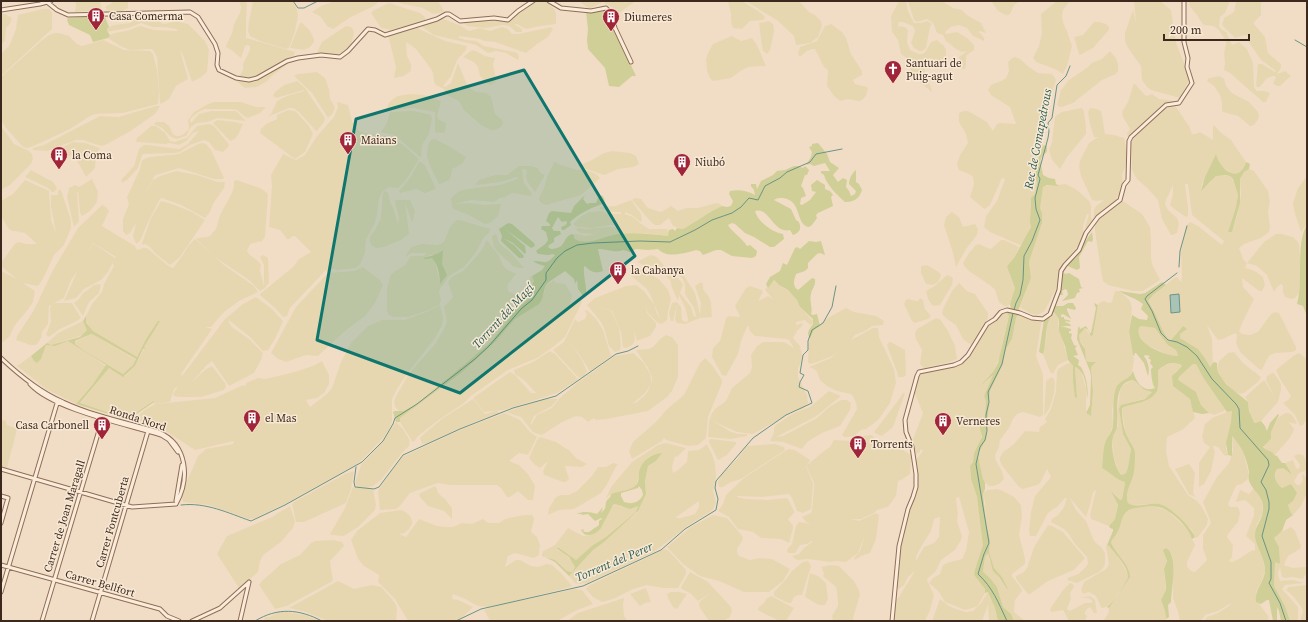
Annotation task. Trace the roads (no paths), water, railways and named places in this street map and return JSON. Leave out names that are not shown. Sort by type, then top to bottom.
[{"type":"street","points":[[1,10],[49,2],[57,10],[68,15],[190,12],[198,17],[215,44],[218,53],[217,65],[219,70],[236,78],[249,80],[257,78],[287,61],[298,58],[321,55],[340,57],[348,51],[368,29],[375,30],[385,35],[437,19],[446,14],[449,14],[460,21],[494,18],[508,20],[518,10],[533,1]]},
{"type":"street","points":[[549,1],[561,8],[591,11],[606,8],[611,13],[615,28],[631,62]]},
{"type":"street","points":[[892,621],[899,546],[908,509],[916,487],[913,452],[906,432],[905,420],[917,376],[919,372],[954,365],[961,362],[968,355],[987,324],[995,319],[1001,312],[1007,310],[1020,312],[1032,318],[1043,319],[1050,314],[1059,290],[1061,271],[1065,264],[1079,250],[1086,233],[1098,217],[1120,200],[1123,194],[1124,186],[1128,180],[1129,141],[1131,137],[1166,105],[1179,103],[1192,83],[1184,42],[1184,1]]},
{"type":"street","name":"Ronda Nord","points":[[1,358],[32,386],[58,401],[161,435],[169,440],[175,447],[180,455],[183,468],[176,504],[132,507],[126,506]]},
{"type":"street","points":[[1,592],[58,401]]},
{"type":"street","name":"Carrer de Joan Maragall","points":[[42,621],[103,417]]},
{"type":"street","name":"Carrer Fontcuberta","points":[[92,621],[148,430]]},
{"type":"street","points":[[1,469],[126,506]]},
{"type":"street","points":[[1,496],[8,498],[1,523]]},
{"type":"street","name":"Carrer Bellfort","points":[[1,565],[160,609],[167,616],[179,621]]},
{"type":"street","points":[[192,621],[220,608],[249,582],[240,621]]},
{"type":"street","points":[[167,616],[167,621]]},
{"type":"waterway","points":[[293,1],[298,8],[304,8],[318,1]]},
{"type":"waterway","points":[[1295,40],[1307,47]]},
{"type":"waterway","name":"Rec de Comapedrous","points":[[1014,310],[1020,295],[1023,280],[1024,256],[1032,241],[1040,220],[1036,209],[1035,198],[1040,179],[1038,175],[1048,138],[1048,123],[1052,118],[1057,85],[1066,76],[1070,66]]},
{"type":"waterway","name":"Torrent del Magí","points":[[181,505],[190,504],[208,507],[251,521],[285,505],[362,462],[383,441],[395,418],[417,404],[475,359],[489,346],[521,309],[532,300],[546,280],[546,273],[557,258],[565,251],[577,245],[593,243],[640,241],[670,242],[712,220],[732,213],[741,207],[749,198],[758,200],[765,186],[780,178],[787,172],[810,162],[816,154],[842,149]]},
{"type":"waterway","points":[[1179,267],[1180,251],[1187,226]]},
{"type":"waterway","points":[[1177,273],[1145,299],[1152,311],[1161,333],[1168,340],[1177,342],[1187,347],[1197,356],[1212,379],[1236,404],[1239,409],[1240,428],[1268,460],[1269,465],[1261,482],[1266,490],[1269,502],[1269,509],[1262,536],[1271,562],[1271,579],[1269,583],[1280,603],[1286,621]]},
{"type":"waterway","name":"Torrent del Perer","points":[[456,621],[481,609],[583,586],[661,550],[685,529],[716,510],[718,499],[715,488],[716,481],[753,438],[786,415],[812,403],[808,391],[799,387],[804,375],[800,373],[803,355],[808,350],[808,341],[812,330],[823,323],[832,307],[836,286]]},
{"type":"waterway","name":"Rec de Comapedrous","points":[[1007,621],[998,601],[978,574],[989,543],[976,464],[980,447],[985,440],[987,431],[986,415],[989,402],[988,392],[1002,364],[1013,313]]},
{"type":"waterway","points":[[356,467],[354,482],[355,487],[374,489],[379,487],[403,455],[460,429],[513,408],[556,396],[616,354],[628,351],[638,346]]},
{"type":"waterway","name":"Torrent del Perer","points":[[255,621],[272,613],[288,611],[305,614],[322,621]]},
{"type":"place","name":"Casa Comerma","points":[[96,31]]},
{"type":"place","name":"Diumeres","points":[[611,32]]},
{"type":"place","name":"Santuari de Puig-agut","points":[[893,84]]},
{"type":"place","name":"Maians","points":[[348,155]]},
{"type":"place","name":"la Coma","points":[[59,170]]},
{"type":"place","name":"Niubó","points":[[682,177]]},
{"type":"place","name":"la Cabanya","points":[[618,285]]},
{"type":"place","name":"el Mas","points":[[252,433]]},
{"type":"place","name":"Verneres","points":[[943,436]]},
{"type":"place","name":"Casa Carbonell","points":[[102,440]]},
{"type":"place","name":"Torrents","points":[[858,459]]}]
